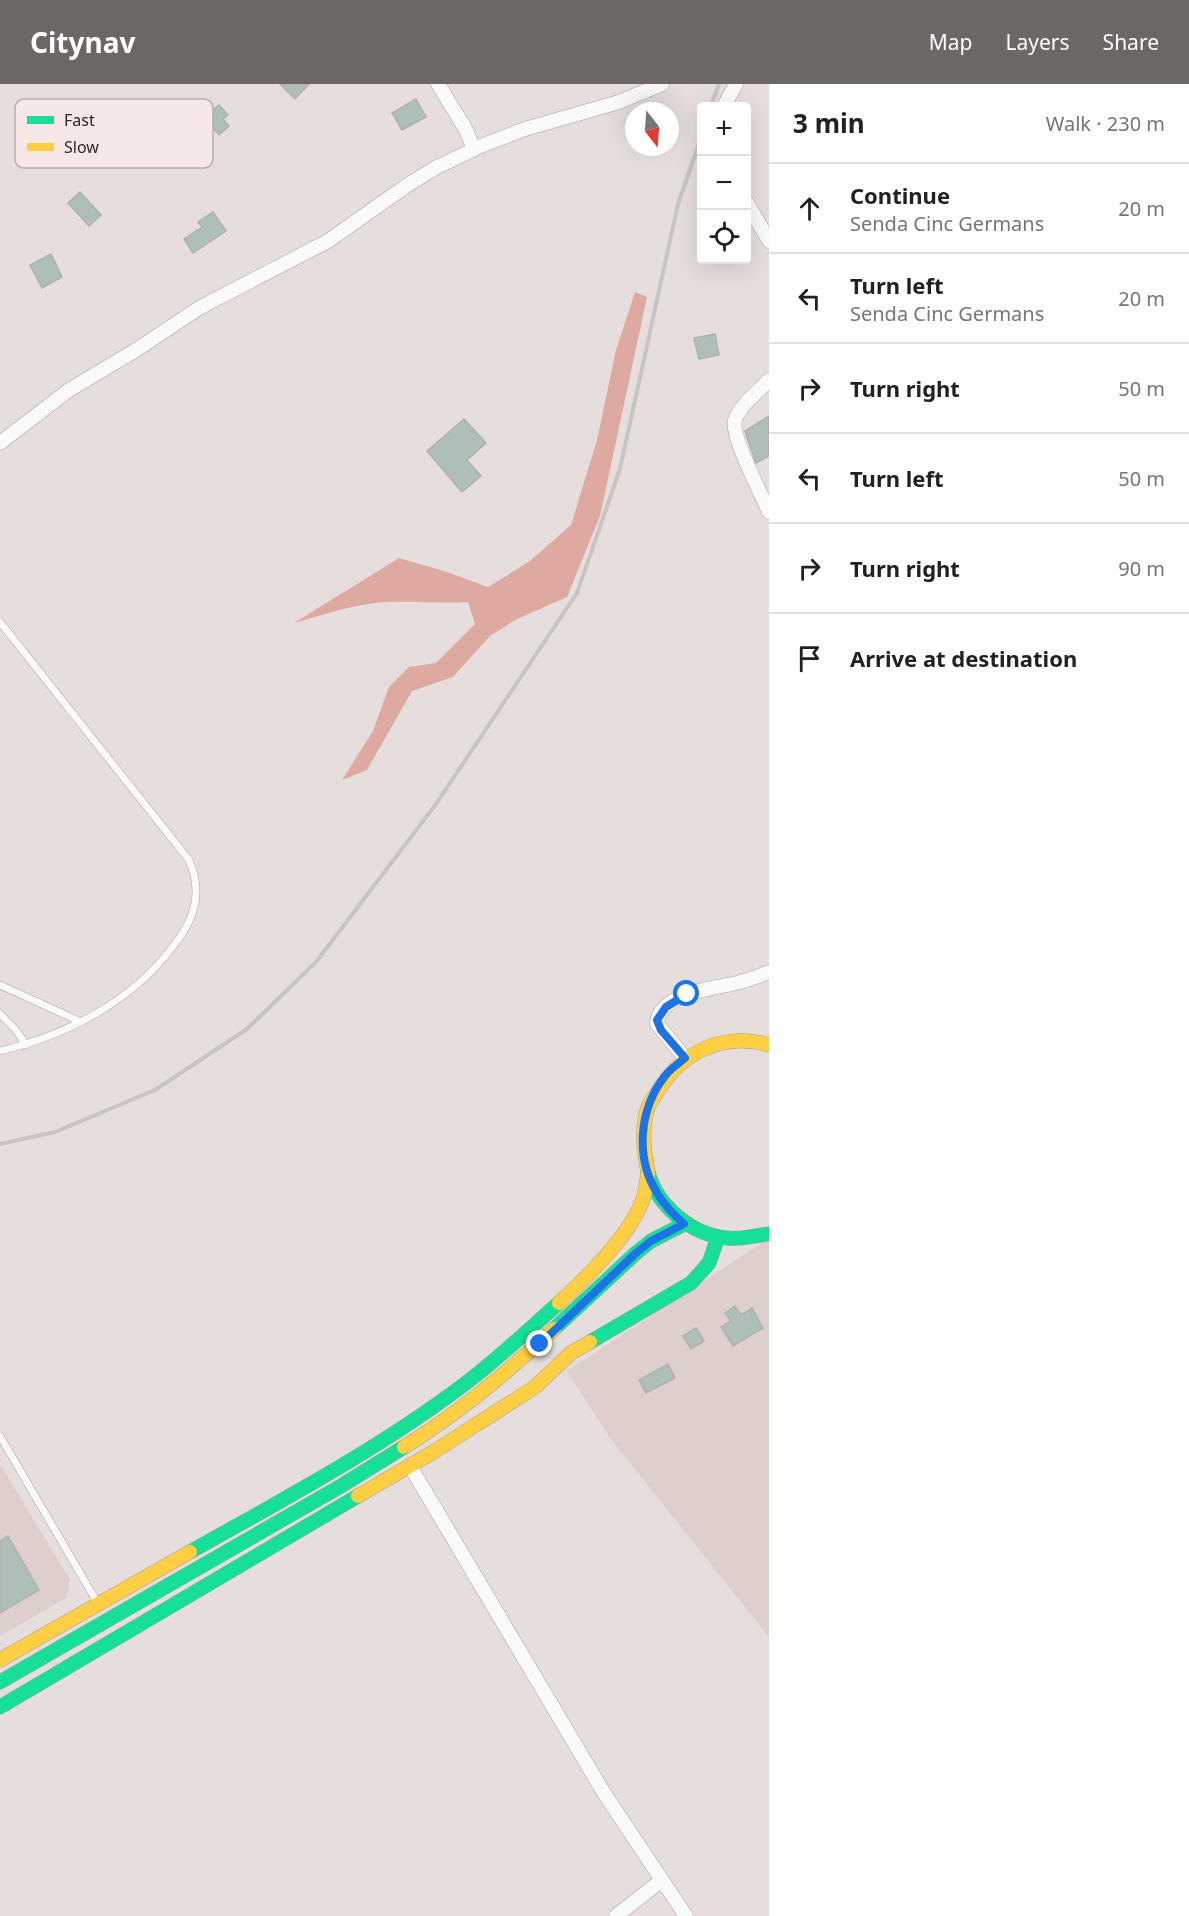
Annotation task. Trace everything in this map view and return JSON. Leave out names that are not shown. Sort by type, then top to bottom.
[{"type":"main road","points":[[763,1029],[738,1040],[710,1045],[685,1058],[666,1075],[651,1097],[644,1122],[642,1148],[655,1191],[664,1204],[684,1224],[718,1237],[744,1238],[769,1234]]},
{"type":"main road","points":[[738,1040],[769,1045]]},
{"type":"main road","points":[[0,1660],[344,1464],[428,1411],[464,1385],[574,1289],[622,1236],[636,1215],[644,1196],[648,1173]]},
{"type":"main road","points":[[0,1682],[340,1486],[424,1434],[467,1405],[512,1368],[636,1253],[651,1241],[684,1224]]},
{"type":"main road","points":[[0,1707],[410,1466],[515,1401],[535,1387],[571,1353],[691,1283],[709,1264],[718,1237]]},
{"type":"street","points":[[438,84],[465,128],[474,149]]},
{"type":"street","points":[[0,443],[69,390],[136,350],[199,308],[314,250],[366,216],[423,174],[474,149],[543,123],[626,100],[662,84]]},
{"type":"street","points":[[726,102],[736,84]]},
{"type":"street","points":[[751,208],[769,241]]},
{"type":"street","points":[[769,380],[740,411],[734,426],[737,440],[769,513]]},
{"type":"street","points":[[685,1058],[657,1024],[657,1020],[666,1007],[687,994],[746,981],[769,972]]},
{"type":"street","points":[[410,1466],[604,1793],[686,1916]]},
{"type":"street","points":[[616,1916],[662,1880]]},
{"type":"lane","points":[[0,622],[189,860],[194,872],[197,900],[186,930],[162,962],[121,999],[81,1022],[26,1045],[0,1051]]},
{"type":"lane","points":[[0,985],[81,1022]]},
{"type":"lane","points":[[0,1014],[16,1030],[26,1045]]},
{"type":"lane","points":[[0,1436],[99,1604]]},
{"type":"shaded area","points":[[635,292],[647,297],[600,516],[567,597],[515,620],[490,636],[453,677],[412,691],[367,770],[342,780],[373,731],[389,687],[409,667],[436,663],[475,624],[468,602],[365,604],[294,623],[399,558],[488,587],[530,561],[571,525],[597,440],[616,350]]},
{"type":"shaded area","points":[[769,1238],[769,1637],[610,1438],[567,1371]]},
{"type":"shaded area","points":[[0,1464],[70,1580],[66,1598],[0,1636]]},
{"type":"building","points":[[280,84],[309,84],[295,99]]},
{"type":"building","points":[[416,99],[426,117],[402,130],[392,113]]},
{"type":"building","points":[[219,105],[228,115],[223,119],[229,126],[219,135],[213,128],[213,110]]},
{"type":"building","points":[[80,192],[101,215],[89,226],[68,203]]},
{"type":"building","points":[[213,212],[226,231],[193,253],[184,239],[202,227],[198,222]]},
{"type":"building","points":[[51,254],[62,277],[42,288],[30,265]]},
{"type":"building","points":[[715,334],[719,355],[699,359],[694,338]]},
{"type":"building","points":[[769,416],[769,456],[756,463],[745,431]]},
{"type":"building","points":[[464,419],[486,443],[467,460],[481,476],[462,492],[427,451]]},
{"type":"building","points":[[735,1306],[741,1315],[752,1308],[763,1328],[733,1346],[721,1327],[731,1321],[725,1313]]},
{"type":"building","points":[[696,1328],[704,1341],[691,1349],[683,1336]]},
{"type":"building","points":[[668,1364],[675,1378],[646,1393],[639,1380]]},
{"type":"building","points":[[8,1536],[39,1590],[0,1613],[0,1541]]},
{"type":"railway","points":[[712,102],[719,84]]},
{"type":"railway","points":[[0,1144],[55,1132],[155,1090],[247,1029],[316,962],[436,804],[577,593],[620,469],[678,204],[697,149]]},
{"type":"traffic: fast","points":[[648,1172],[659,1196],[678,1217],[689,1225],[714,1236],[743,1238],[769,1234]]},
{"type":"traffic: fast","points":[[554,1329],[636,1253],[651,1241],[684,1224]]},
{"type":"traffic: fast","points":[[590,1342],[691,1283],[709,1263],[718,1237]]},
{"type":"traffic: fast","points":[[190,1552],[329,1474],[397,1432],[462,1386],[559,1303]]},
{"type":"traffic: fast","points":[[0,1682],[341,1486],[404,1447]]},
{"type":"traffic: fast","points":[[0,1707],[358,1496]]},
{"type":"traffic: slow","points":[[648,1172],[644,1140],[644,1124],[648,1107],[679,1066],[691,1056],[720,1043],[752,1041],[769,1045]]},
{"type":"traffic: slow","points":[[559,1303],[608,1254],[630,1225],[644,1196],[648,1173]]},
{"type":"traffic: slow","points":[[404,1447],[482,1392],[554,1329]]},
{"type":"traffic: slow","points":[[358,1496],[435,1451],[535,1387],[571,1353],[590,1342]]},
{"type":"traffic: slow","points":[[0,1660],[190,1552]]},
{"type":"route","points":[[540,1344],[636,1253],[651,1241],[684,1224],[664,1204],[655,1191],[642,1148],[642,1136],[651,1097],[666,1075],[685,1058],[661,1030],[657,1020],[666,1007],[687,994]]}]
